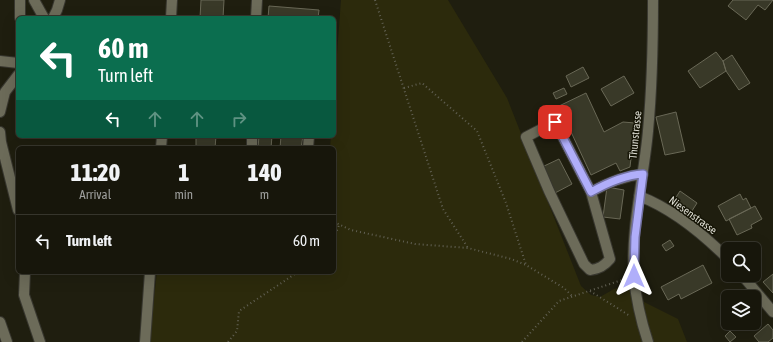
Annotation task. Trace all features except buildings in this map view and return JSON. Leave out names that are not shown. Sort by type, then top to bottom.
[{"type":"street","points":[[20,0],[20,16]]},
{"type":"street","points":[[34,0],[43,16]]},
{"type":"street","points":[[54,16],[60,0]]},
{"type":"street","points":[[171,16],[172,0]]},
{"type":"street","points":[[256,16],[257,0]]},
{"type":"street","name":"Thunstrasse","points":[[648,342],[637,302],[634,276],[635,237],[650,103],[653,0]]},
{"type":"street","points":[[0,61],[16,63]]},
{"type":"street","points":[[0,112],[5,92],[16,78]]},
{"type":"street","points":[[555,122],[591,192],[610,259],[598,270],[590,270],[584,264],[549,191],[526,137],[555,122]]},
{"type":"street","points":[[0,132],[1,142],[16,202]]},
{"type":"street","points":[[591,192],[608,183],[632,175],[643,174]]},
{"type":"street","name":"Niesenstrasse","points":[[639,196],[657,204],[697,230],[721,252]]},
{"type":"street","points":[[25,274],[24,295],[40,342]]},
{"type":"street","points":[[145,342],[150,274]]},
{"type":"street","points":[[748,282],[773,312]]},
{"type":"street","points":[[0,322],[7,342]]},
{"type":"path","points":[[375,0],[443,209],[468,248]]},
{"type":"path","points":[[404,88],[422,83],[477,131],[506,204],[526,265]]},
{"type":"path","points":[[336,223],[351,230],[415,244],[468,248],[511,259],[526,265],[564,288],[572,296]]},
{"type":"path","points":[[336,233],[339,225]]},
{"type":"path","points":[[228,342],[237,331],[239,311],[295,274]]},
{"type":"path","points":[[522,342],[558,301],[634,276]]},
{"type":"path","points":[[590,291],[642,324]]},
{"type":"shaded area","points":[[341,0],[448,0],[507,98],[581,286],[591,295],[600,297],[614,289],[628,284],[634,297],[678,319],[687,342],[149,342],[157,274],[336,274],[336,146],[330,146],[331,138],[336,138],[336,67]]},
{"type":"route","points":[[555,122],[591,192],[608,183],[632,175],[643,174],[635,237],[634,276]]}]
